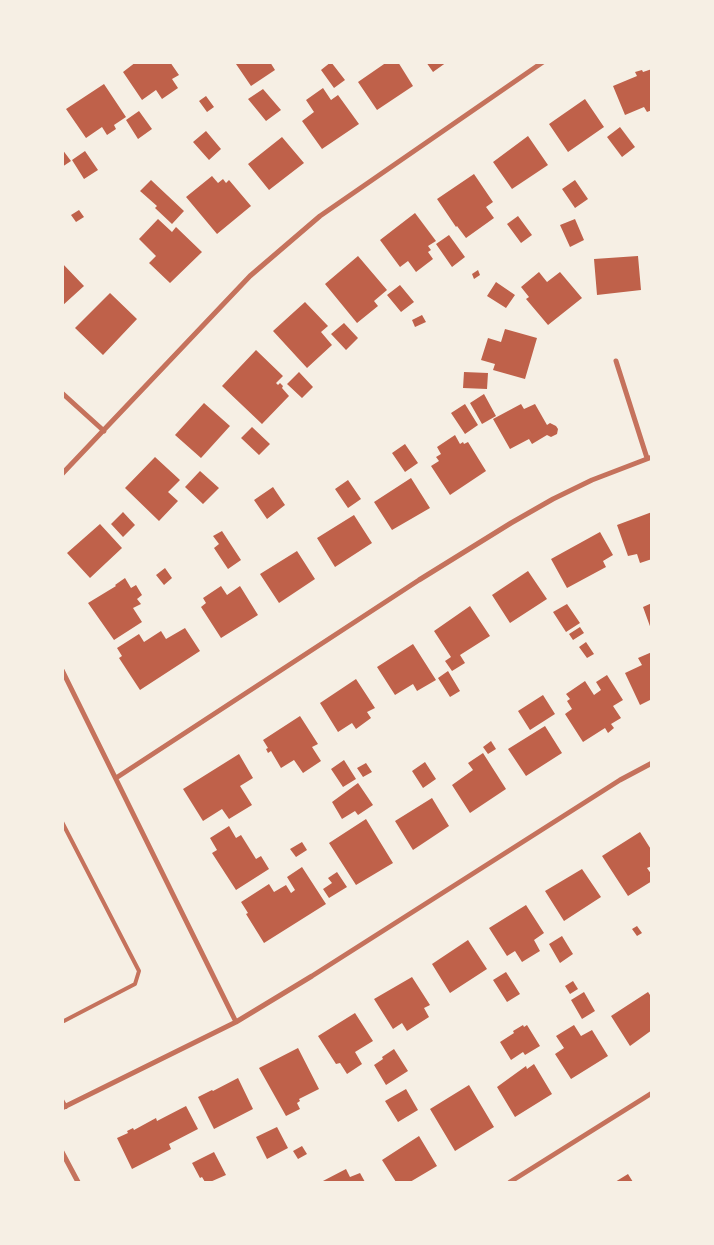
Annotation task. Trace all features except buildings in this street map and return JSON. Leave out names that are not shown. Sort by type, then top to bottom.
[{"type":"street","points":[[62,474],[250,276],[320,216],[543,62]]},
{"type":"street","points":[[116,778],[419,580],[511,523],[552,499],[592,480],[649,457],[616,362]]},
{"type":"street","points":[[62,393],[104,431]]},
{"type":"street","points":[[62,670],[236,1022]]},
{"type":"street","points":[[64,1108],[236,1022],[312,976],[620,780],[652,763]]},
{"type":"street","points":[[510,1182],[652,1093]]},
{"type":"street","points":[[62,1152],[78,1182]]},
{"type":"lane","points":[[62,822],[139,971],[136,984],[62,1022]]},
{"type":"lane","points":[[62,1100],[64,1108]]}]
